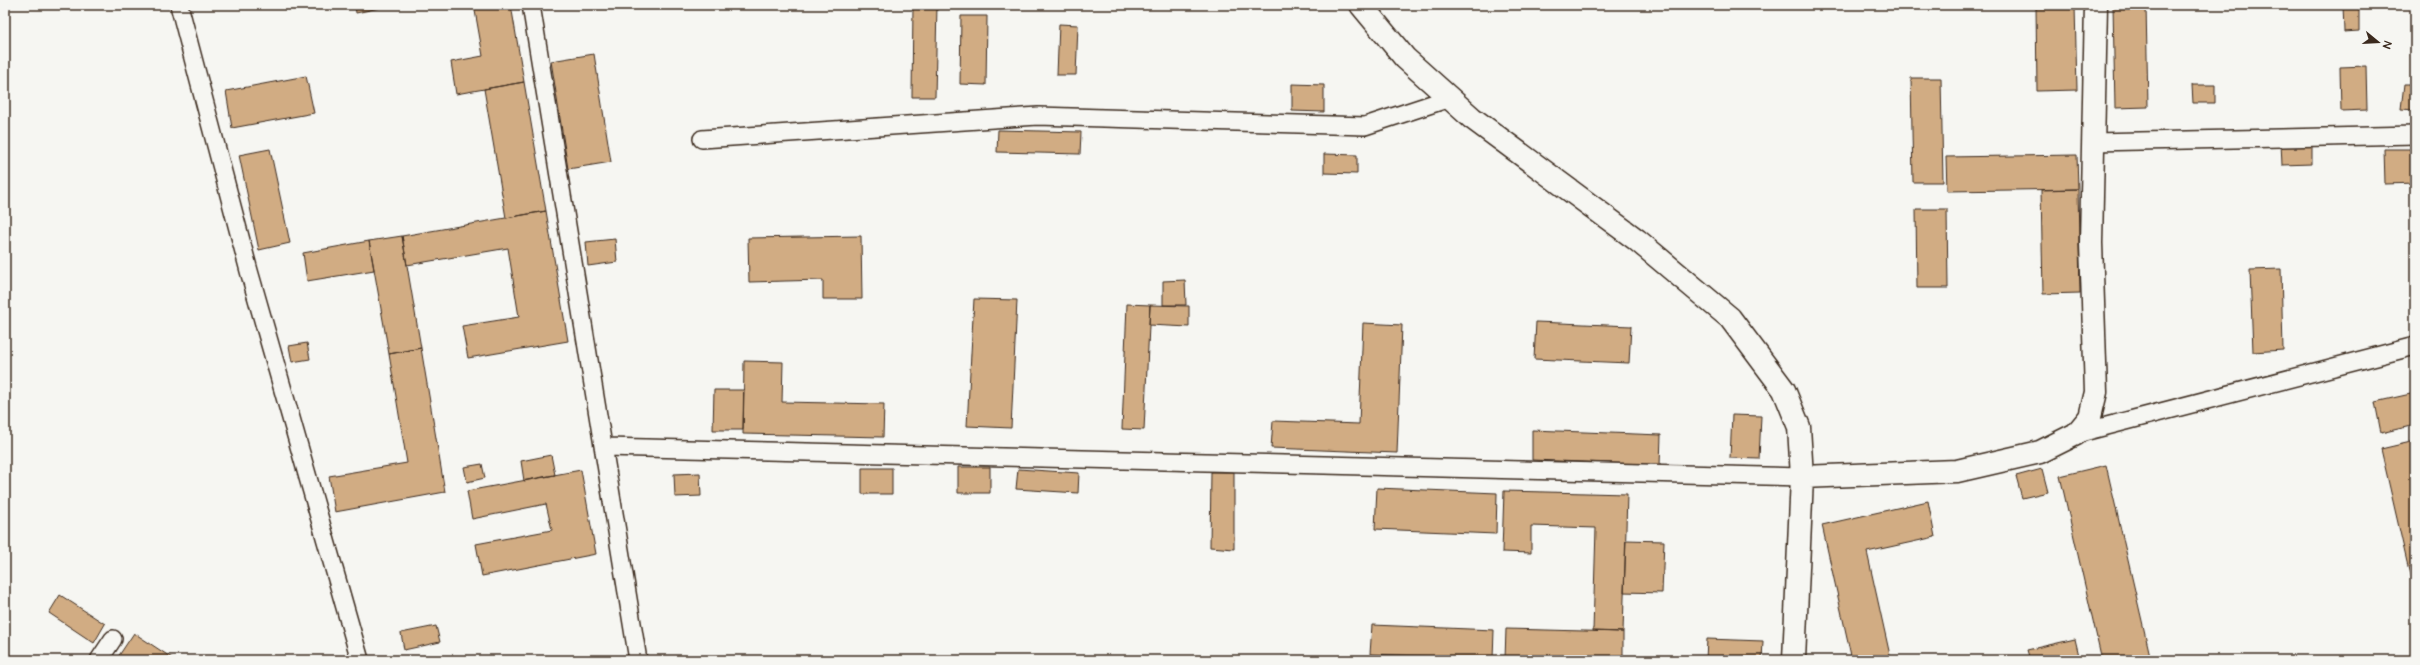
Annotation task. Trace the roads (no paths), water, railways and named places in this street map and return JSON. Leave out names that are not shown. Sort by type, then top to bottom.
[{"type":"street","points":[[1361,5],[1405,58],[1472,118],[1637,240],[1730,318],[1784,390],[1799,427],[1802,477],[1794,660]]},
{"type":"street","points":[[1802,477],[1957,472],[2040,452],[2076,434],[2090,417],[2096,392],[2091,243],[2096,5]]},
{"type":"lane","points":[[179,5],[249,271],[360,660]]},
{"type":"lane","points":[[531,5],[638,660]]},
{"type":"lane","points":[[702,139],[1038,116],[1365,126],[1450,98]]},
{"type":"lane","points":[[2093,142],[2415,135]]},
{"type":"lane","points":[[2076,434],[2415,346]]},
{"type":"lane","points":[[604,447],[1802,477]]},
{"type":"lane","points":[[99,660],[113,639]]}]
